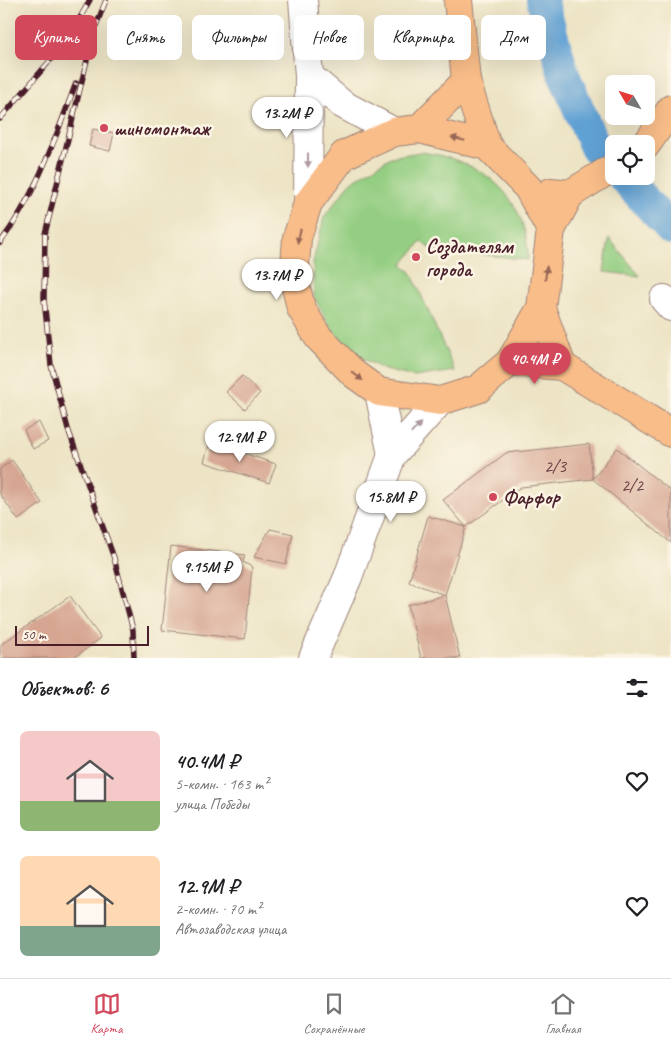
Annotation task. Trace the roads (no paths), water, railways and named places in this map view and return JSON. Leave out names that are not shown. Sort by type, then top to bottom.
[{"type":"main road","points":[[458,0],[466,81],[487,146],[528,188],[551,230]]},
{"type":"main road","points":[[466,81],[407,131],[344,154],[308,203],[297,238],[294,279],[301,308],[318,337],[354,374],[380,392],[440,401],[478,389],[510,362],[541,308],[551,230],[570,194],[604,174]]},
{"type":"main road","points":[[653,135],[671,109]]},
{"type":"main road","points":[[407,131],[487,146]]},
{"type":"main road","points":[[655,147],[671,149]]},
{"type":"main road","points":[[528,188],[570,194]]},
{"type":"main road","points":[[541,308],[562,366]]},
{"type":"main road","points":[[510,362],[562,366],[671,434]]},
{"type":"street","points":[[303,0],[309,76],[308,203]]},
{"type":"street","points":[[309,76],[342,104],[407,131]]},
{"type":"street","points":[[380,392],[392,454]]},
{"type":"street","points":[[313,658],[348,577],[392,454],[440,401]]},
{"type":"waterway","points":[[542,0],[564,75],[595,147],[605,158]]},
{"type":"waterway","points":[[630,185],[671,229]]},
{"type":"railway","points":[[0,119],[66,42],[90,0]]},
{"type":"railway","points":[[106,0],[94,31],[45,234],[44,299],[51,365],[68,429],[114,558],[133,630],[134,658]]},
{"type":"railway","points":[[0,243],[24,206],[44,166],[76,83]]},
{"type":"place","name":"шиномонтаж","points":[[104,128]]},
{"type":"place","name":"Создателям города","points":[[416,257]]},
{"type":"place","name":"Фарфор","points":[[493,497]]}]
